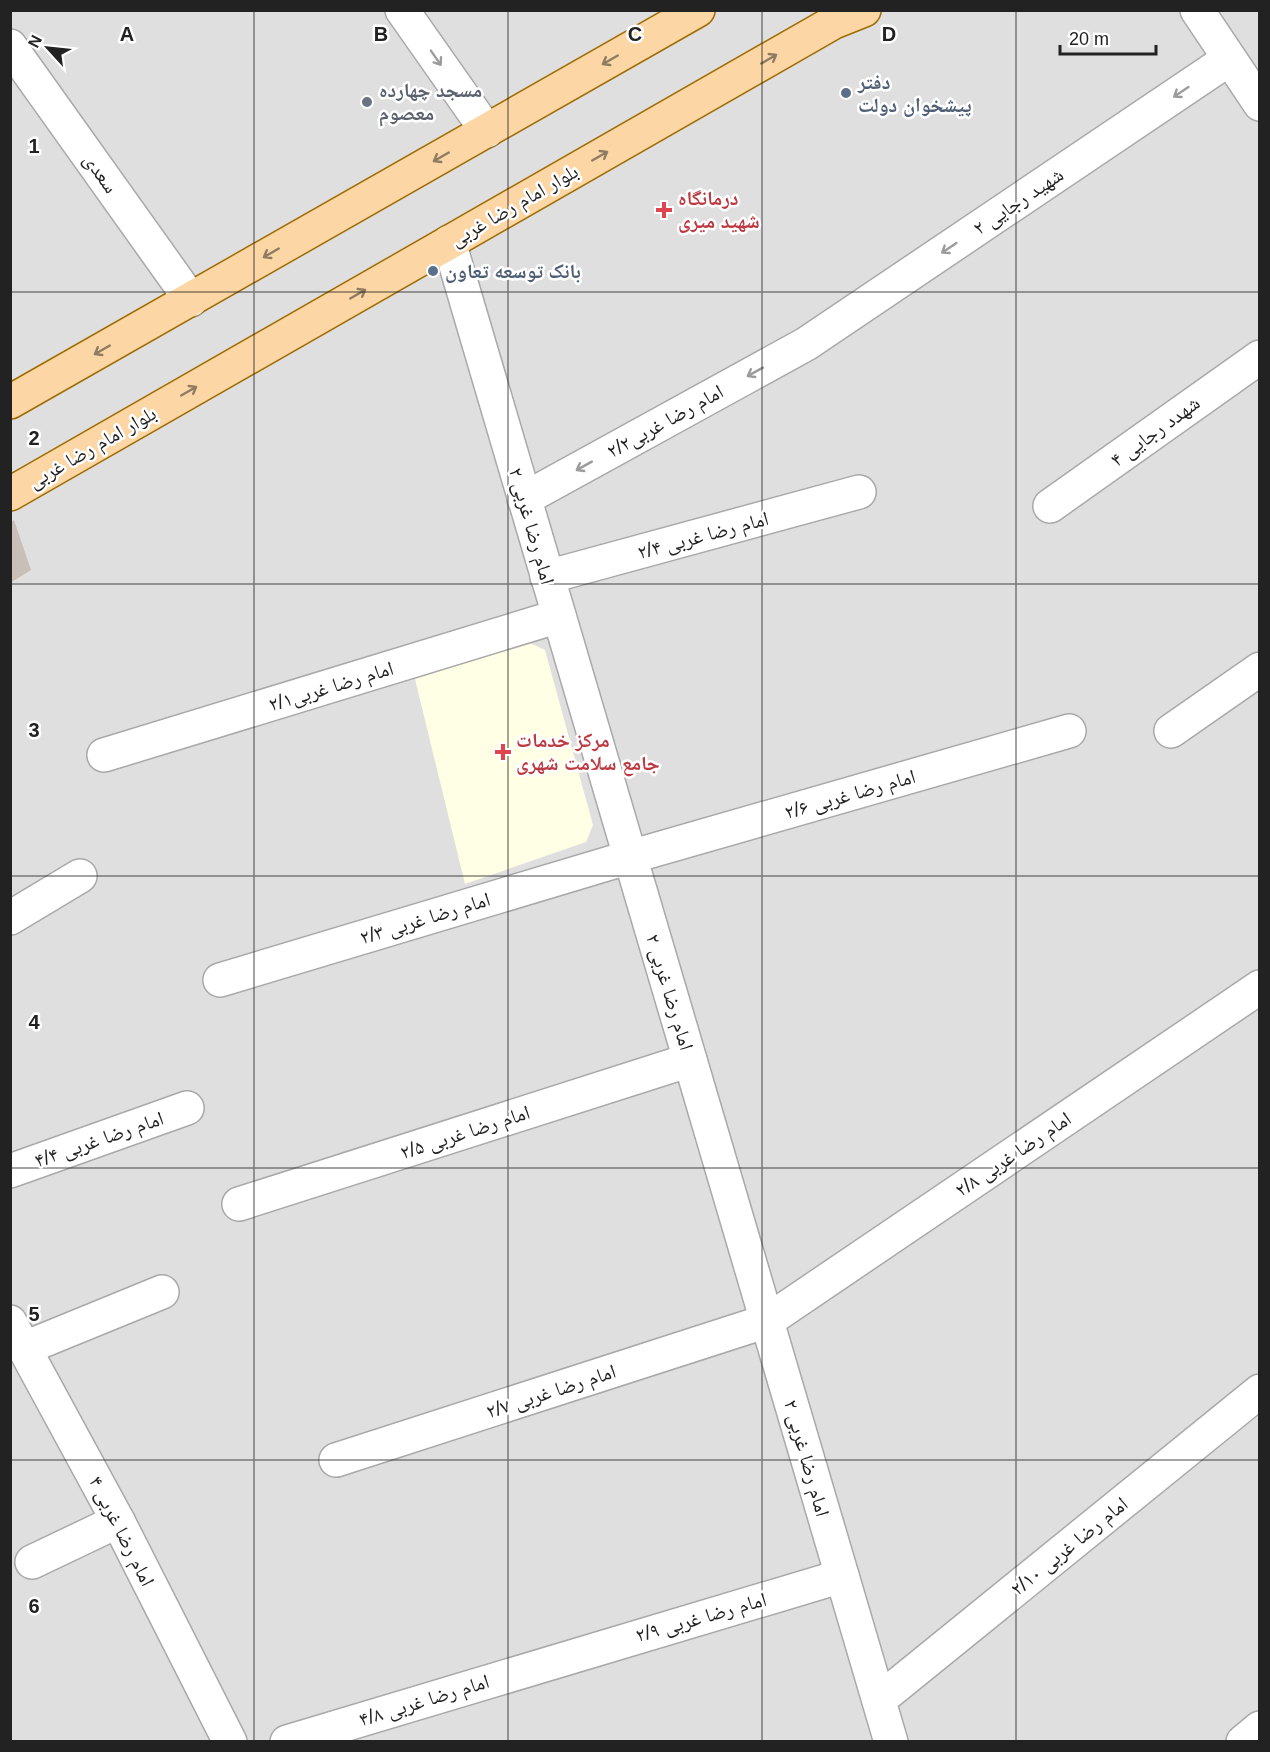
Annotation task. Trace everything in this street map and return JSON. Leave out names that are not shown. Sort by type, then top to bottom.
[{"type":"main road","points":[[10,402],[698,10]]},
{"type":"main road","name":"بلوار امام رضا غربی","points":[[10,494],[834,22],[864,10]]},
{"type":"street","points":[[402,10],[487,131]]},
{"type":"street","points":[[1197,10],[1260,104]]},
{"type":"street","name":"سعدی","points":[[10,46],[190,300]]},
{"type":"street","name":"شهید رجایی ۲","points":[[807,344],[1229,59]]},
{"type":"street","name":"امام رضا غربی ۲","points":[[448,242],[891,1742]]},
{"type":"street","name":"امام رضا غربی۲/۲","points":[[524,498],[807,344]]},
{"type":"street","name":"شهدد رجایی ۴","points":[[1050,506],[1260,357]]},
{"type":"street","name":"امام رضا غربی ۲/۴","points":[[547,577],[859,492]]},
{"type":"street","name":"امام رضا غربی۲/۱","points":[[104,755],[559,616]]},
{"type":"street","points":[[1171,730],[1260,669]]},
{"type":"street","name":"امام رضا غربی ۲/۶","points":[[630,857],[1070,731]]},
{"type":"street","name":"امام رضا غربی ۲/۳","points":[[220,980],[630,857]]},
{"type":"street","points":[[10,918],[80,876]]},
{"type":"street","name":"امام رضا غربی ۲/۸","points":[[767,1321],[1260,987]]},
{"type":"street","name":"امام رضا غربی ۲/۵","points":[[239,1204],[690,1060]]},
{"type":"street","name":"امام رضا غربی ۴/۴","points":[[10,1170],[187,1108]]},
{"type":"street","points":[[18,1335],[162,1292]]},
{"type":"street","name":"امام رضا غربی ۲/۷","points":[[336,1460],[767,1321]]},
{"type":"street","name":"امام رضا غربی ۴","points":[[18,1335],[118,1521],[230,1742]]},
{"type":"street","name":"امام رضا غربی ۲/۱۰","points":[[879,1700],[1260,1391]]},
{"type":"street","points":[[32,1562],[118,1521]]},
{"type":"street","name":"امام رضا غربی ۲/۹","points":[[561,1659],[842,1576]]},
{"type":"street","name":"امام رضا غربی ۴/۸","points":[[287,1742],[561,1659]]},
{"type":"street","points":[[1243,1742],[1260,1728]]},
{"type":"shaded area","points":[[11,11],[1259,11],[1259,1741],[11,1741]]},
{"type":"shaded area","name":"مرکز خدمات جامع سلامت شهری","points":[[530,643],[545,650],[593,825],[586,842],[465,884],[415,679]]},
{"type":"building","points":[[14,520],[31,570],[10,583],[10,523]]},
{"type":"place","name":"دفتر پیشخوان دولت","points":[[846,93]]},
{"type":"place","name":"مسجد چهارده معصوم","points":[[367,102]]},
{"type":"place","name":"درمانگاه شهید میری","points":[[664,210]]},
{"type":"place","name":"بانک توسعه تعاون","points":[[433,271]]},
{"type":"place","name":"مرکز خدمات جامع سلامت شهری","points":[[503,752]]}]
